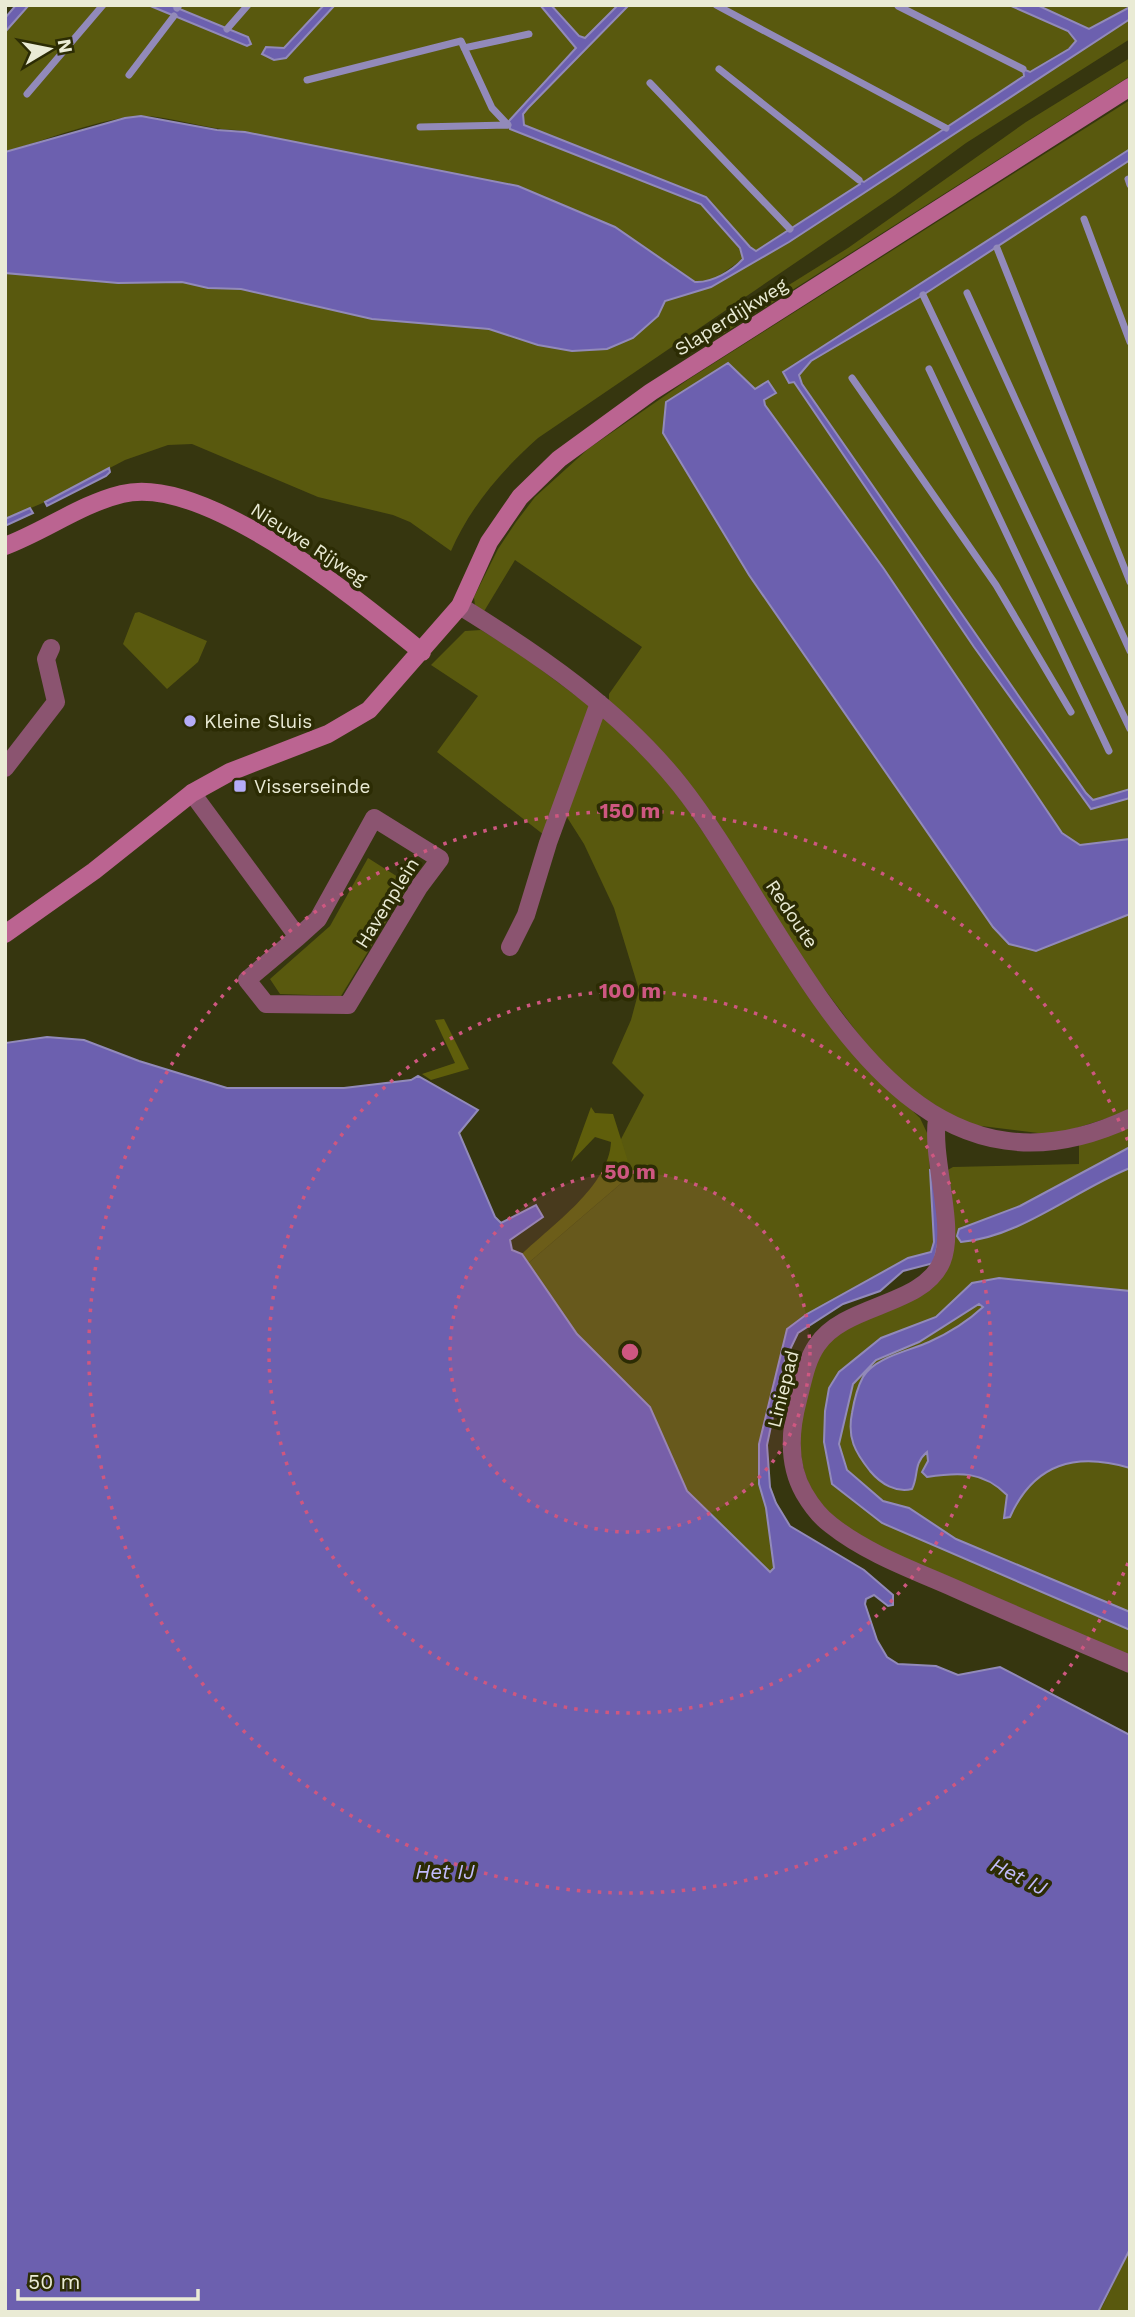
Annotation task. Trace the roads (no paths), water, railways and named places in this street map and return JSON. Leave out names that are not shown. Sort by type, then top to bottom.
[{"type":"street","name":"Slaperdijkweg","points":[[422,652],[460,606],[489,542],[509,510],[542,474],[578,443],[651,392],[1130,87]]},
{"type":"street","name":"Nieuwe Rijweg","points":[[5,546],[71,514],[124,493],[172,495],[228,517],[284,548],[365,606],[422,652]]},
{"type":"street","name":"Redoute","points":[[460,606],[528,650],[599,703],[642,741],[694,804],[827,1006],[874,1066],[901,1093],[937,1119],[983,1136],[1030,1143],[1076,1136],[1130,1118]]},
{"type":"street","points":[[5,768],[56,702],[46,659],[51,648]]},
{"type":"street","points":[[5,934],[94,871],[192,793],[230,772],[328,734],[369,710],[422,652]]},
{"type":"street","points":[[510,947],[526,915],[548,843],[599,703]]},
{"type":"street","points":[[192,793],[298,937]]},
{"type":"street","name":"Havenplein","points":[[374,818],[440,859],[419,887],[348,1005],[266,1004],[247,980],[298,937],[318,919],[374,818]]},
{"type":"street","name":"Liniepad","points":[[937,1119],[946,1238],[943,1260],[921,1286],[848,1319],[817,1343],[806,1367],[793,1424],[792,1443],[797,1477],[820,1515],[861,1544],[917,1572],[1130,1664]]},
{"type":"water","points":[[16,5],[29,5],[5,32],[5,18]]},
{"type":"water","points":[[148,5],[170,5],[248,37],[251,44],[247,46]]},
{"type":"water","points":[[324,5],[335,5],[286,58],[274,60],[262,54],[266,47],[284,48]]},
{"type":"water","points":[[540,5],[551,5],[579,36],[585,38],[618,5],[629,5],[528,108],[523,114],[524,125],[706,197],[756,251],[860,184],[859,180],[864,182],[1024,76],[1023,69],[1030,72],[1069,49],[1076,41],[1068,31],[1009,5],[1037,5],[1089,29],[1130,7],[1130,19],[789,242],[711,287],[665,301],[658,316],[633,338],[607,349],[572,351],[538,345],[489,329],[372,319],[241,289],[208,288],[182,282],[118,283],[5,273],[5,152],[125,118],[141,116],[217,130],[245,132],[518,186],[615,227],[695,282],[715,278],[733,268],[743,259],[740,248],[701,204],[510,129],[509,121],[576,48]]},
{"type":"water","points":[[1130,149],[1130,160],[923,295],[811,361],[799,375],[802,384],[1086,793],[1093,800],[1130,789],[1130,798],[1091,809],[974,647],[794,382],[789,383],[783,372]]},
{"type":"water","points":[[728,363],[755,389],[768,381],[776,393],[764,400],[765,405],[884,569],[1062,833],[1080,845],[1130,839],[1130,914],[1036,951],[1009,944],[993,927],[749,575],[663,433],[666,402]]},
{"type":"water","points":[[109,468],[110,472],[106,476],[47,506],[45,502]]},
{"type":"water","points":[[30,508],[33,513],[5,526],[5,519]]},
{"type":"water","name":"Het IJ","points":[[47,1037],[84,1040],[139,1061],[227,1088],[344,1088],[411,1080],[418,1076],[478,1110],[459,1133],[495,1217],[501,1223],[536,1205],[543,1217],[510,1240],[512,1250],[522,1254],[577,1334],[650,1407],[687,1491],[770,1572],[774,1568],[766,1508],[759,1484],[759,1444],[787,1329],[807,1314],[908,1258],[931,1252],[934,1242],[930,1170],[934,1171],[940,1234],[934,1263],[903,1271],[880,1291],[843,1304],[798,1333],[785,1360],[767,1445],[770,1487],[790,1526],[864,1570],[893,1595],[893,1605],[888,1606],[874,1595],[866,1599],[865,1604],[877,1640],[887,1657],[898,1664],[936,1666],[958,1675],[1000,1667],[1130,1735],[1130,2249],[1098,2312],[5,2312],[5,1043]]},
{"type":"water","points":[[1130,1147],[1130,1168],[1026,1222],[983,1238],[961,1242],[957,1236],[959,1229],[1020,1206]]},
{"type":"water","points":[[999,1278],[1130,1291],[1130,1468],[1092,1461],[1059,1466],[1031,1484],[1010,1517],[1004,1518],[1007,1495],[998,1487],[980,1477],[970,1475],[927,1477],[922,1472],[928,1461],[927,1452],[918,1465],[912,1489],[900,1490],[889,1486],[870,1471],[856,1451],[851,1430],[855,1399],[863,1377],[876,1364],[893,1355],[929,1342],[958,1327],[983,1307],[979,1304],[919,1342],[876,1360],[853,1384],[839,1444],[847,1470],[883,1501],[909,1508],[956,1539],[1130,1612],[1130,1630],[882,1523],[832,1484],[824,1442],[825,1411],[829,1388],[839,1372],[881,1338],[936,1317],[972,1283]]},
{"type":"waterway","points":[[27,94],[103,5]]},
{"type":"waterway","points":[[227,29],[248,5]]},
{"type":"waterway","points":[[716,5],[946,128]]},
{"type":"waterway","points":[[898,6],[1023,69]]},
{"type":"waterway","points":[[129,75],[174,16]]},
{"type":"waterway","points":[[464,48],[529,34]]},
{"type":"waterway","points":[[307,80],[461,41],[492,108],[508,125]]},
{"type":"waterway","points":[[719,69],[859,180]]},
{"type":"waterway","points":[[650,83],[790,229]]},
{"type":"waterway","points":[[420,127],[508,125]]},
{"type":"waterway","points":[[1128,179],[1130,185]]},
{"type":"waterway","points":[[1084,219],[1130,342]]},
{"type":"waterway","points":[[997,248],[1130,582]]},
{"type":"waterway","points":[[967,293],[1130,651]]},
{"type":"waterway","points":[[923,295],[1130,729]]},
{"type":"waterway","points":[[929,369],[1109,751]]},
{"type":"waterway","points":[[852,378],[996,585],[1071,712]]},
{"type":"place","name":"Kleine Sluis","points":[[190,721]]},
{"type":"place","name":"Visserseinde","points":[[240,786]]}]
